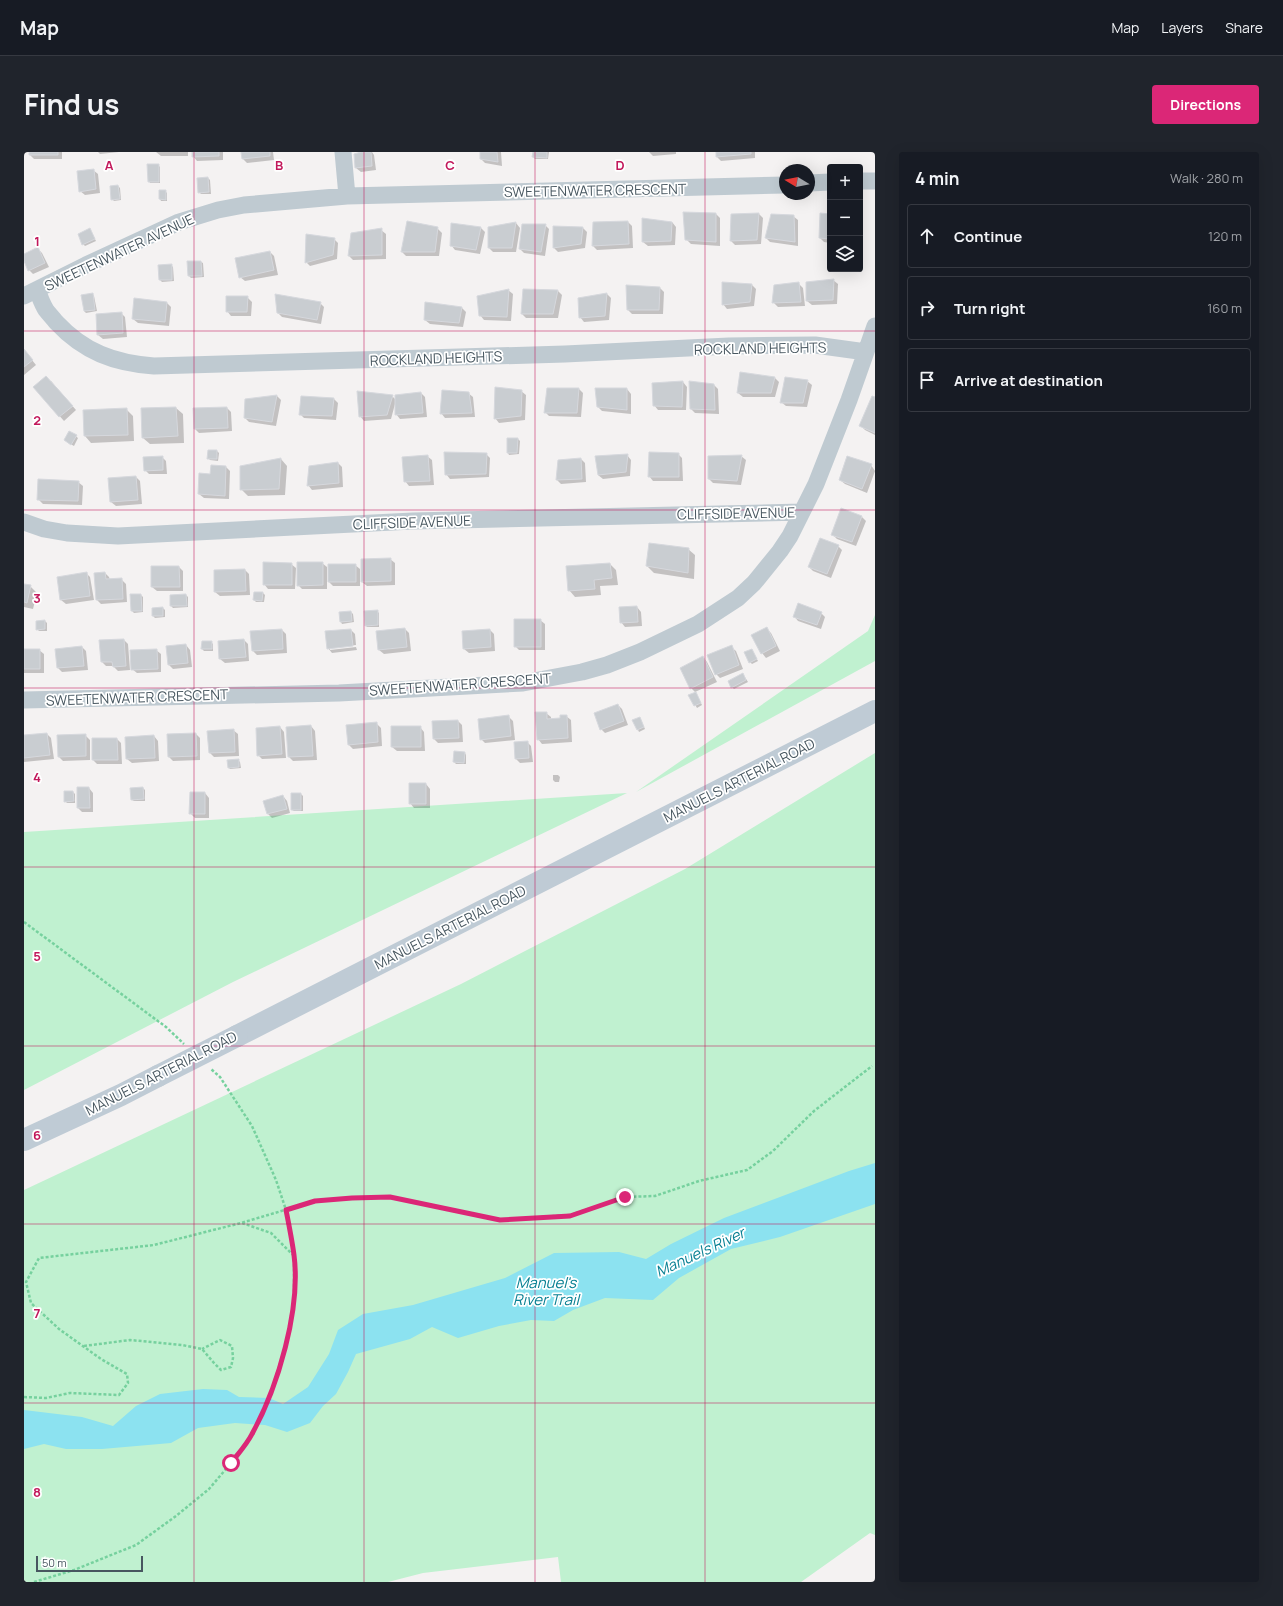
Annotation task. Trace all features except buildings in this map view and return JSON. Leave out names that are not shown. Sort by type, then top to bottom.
[{"type":"main road","name":"MANUELS ARTERIAL ROAD","points":[[24,1140],[121,1095],[875,711]]},
{"type":"street","points":[[344,152],[347,196]]},
{"type":"street","points":[[863,181],[875,181]]},
{"type":"street","points":[[815,183],[827,182]]},
{"type":"street","name":"SWEETENWATER CRESCENT","points":[[406,195],[779,185]]},
{"type":"street","name":"SWEETENWATER AVENUE","points":[[30,293],[86,265],[179,222],[198,215],[244,205],[347,196],[406,195]]},
{"type":"street","name":"ROCKLAND HEIGHTS","points":[[30,293],[66,332],[81,344],[100,355],[118,362],[142,366],[557,354],[736,346],[815,345],[866,352]]},
{"type":"street","name":"SWEETENWATER CRESCENT","points":[[24,700],[338,693],[523,683],[582,672],[607,665],[640,652],[674,637],[698,624],[738,598],[768,568],[790,536],[816,484],[875,326]]},
{"type":"street","name":"CLIFFSIDE AVENUE","points":[[24,522],[44,529],[67,533],[118,536],[413,521],[802,512]]},
{"type":"path","points":[[24,922],[166,1027],[189,1048]]},
{"type":"path","points":[[24,1397],[46,1398],[70,1393],[119,1396],[128,1384],[127,1374],[101,1359],[59,1329],[31,1303],[26,1282],[38,1258],[154,1245],[241,1223],[315,1201],[352,1198],[390,1197],[500,1220],[570,1216],[625,1197],[655,1196],[699,1181],[747,1170],[773,1151],[814,1111],[872,1066]]},
{"type":"path","points":[[34,1582],[74,1570],[136,1545],[176,1516],[209,1489],[231,1463],[252,1435],[269,1398],[285,1348],[294,1300],[294,1256],[286,1210],[276,1180],[252,1126],[220,1077],[210,1068]]},
{"type":"path","points":[[241,1223],[271,1233],[294,1256]]},
{"type":"path","points":[[83,1346],[130,1340],[202,1349],[220,1340],[232,1346],[233,1358],[230,1367],[221,1370],[202,1349]]},
{"type":"green space","points":[[875,615],[875,661],[636,792],[868,631]]},
{"type":"green space","points":[[875,753],[875,1535],[870,1533],[801,1582],[561,1582],[558,1557],[423,1573],[388,1582],[24,1582],[24,1190],[461,984],[685,869]]},
{"type":"green space","points":[[627,793],[233,982],[24,1090],[24,832]]},
{"type":"water","name":"Manuel's River Trail","points":[[875,1163],[875,1204],[780,1237],[731,1249],[679,1278],[653,1300],[605,1298],[573,1310],[554,1321],[531,1320],[499,1326],[458,1338],[432,1327],[410,1339],[356,1354],[336,1394],[323,1406],[310,1423],[287,1432],[265,1425],[235,1423],[198,1428],[171,1443],[102,1449],[66,1449],[44,1444],[24,1449],[24,1410],[82,1417],[113,1426],[136,1406],[160,1394],[203,1389],[227,1390],[239,1397],[269,1398],[283,1404],[308,1387],[329,1354],[338,1330],[363,1314],[413,1305],[505,1278],[554,1253],[619,1252],[646,1259],[671,1244],[724,1218],[849,1171]]},
{"type":"route","points":[[231,1463],[252,1435],[269,1398],[285,1348],[294,1300],[294,1256],[286,1210],[315,1201],[390,1197],[459,1210],[500,1220],[570,1216],[625,1197]]},
{"type":"water label","name":"Manuels River","points":[[700,1252]]}]
